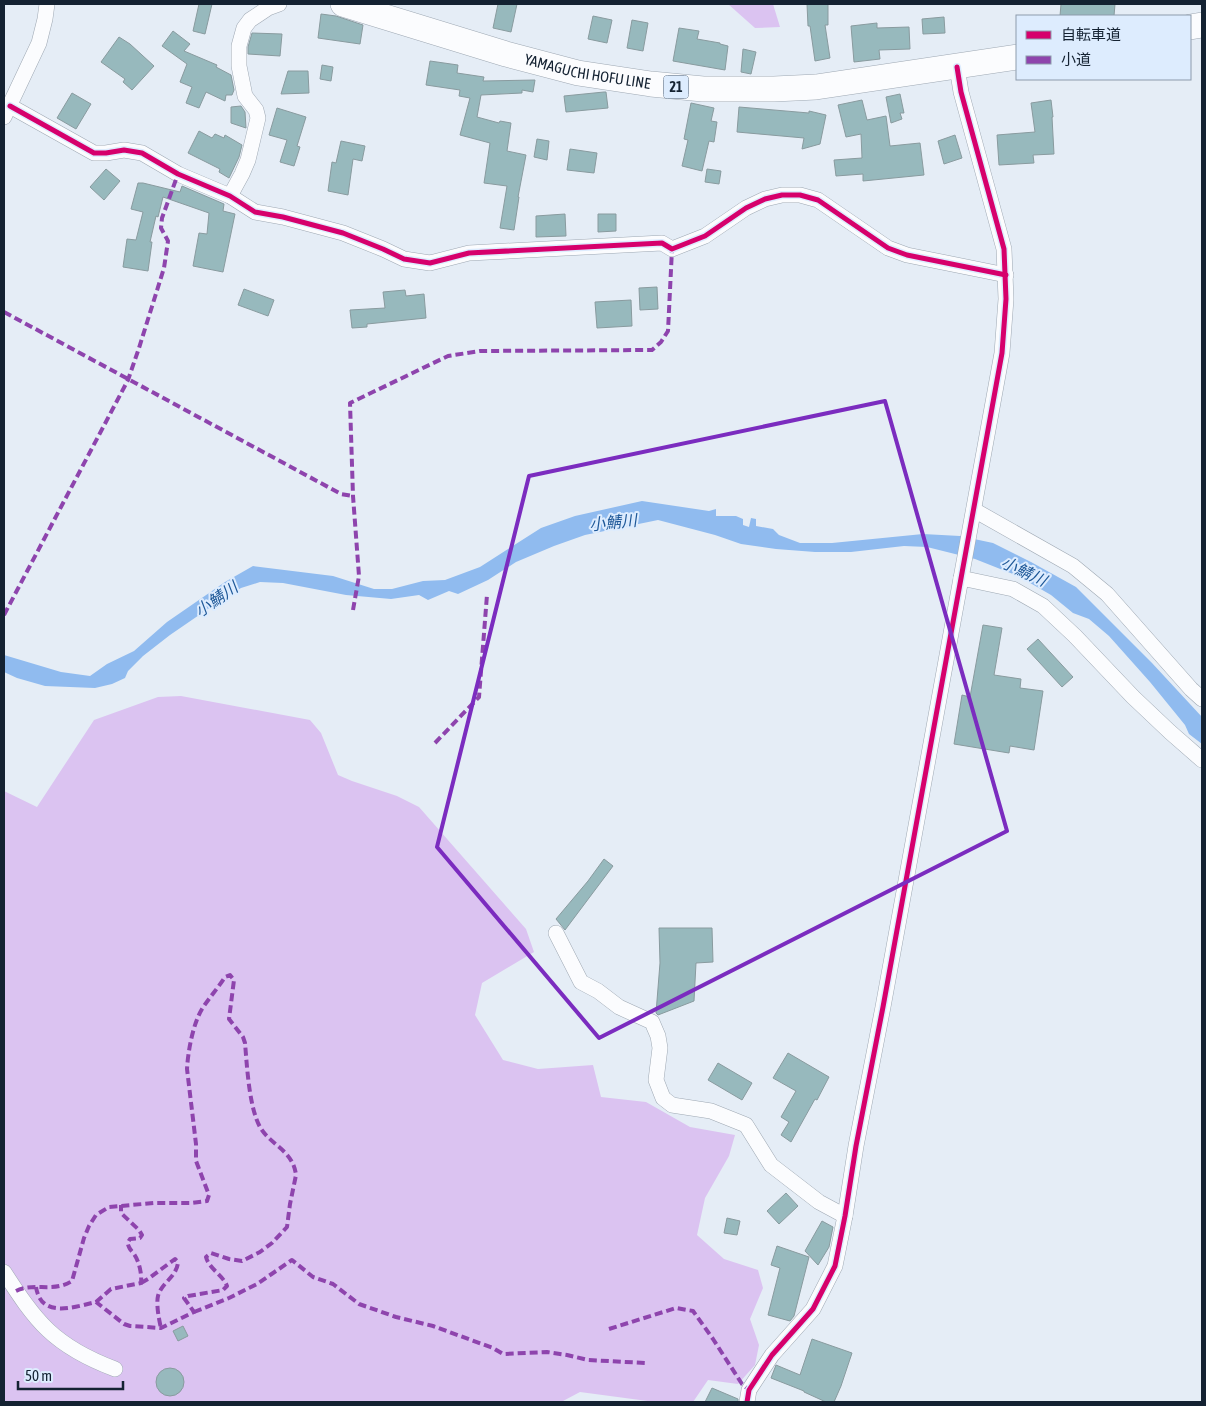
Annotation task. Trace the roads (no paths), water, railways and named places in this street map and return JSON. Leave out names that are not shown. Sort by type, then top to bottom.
[{"type":"main road","name":"YAMAGUCHI HOFU LINE","points":[[343,4],[506,54],[578,72],[651,84],[703,89],[808,88],[1016,57]]},
{"type":"street","points":[[47,4],[39,43],[7,111],[94,153],[124,150],[142,153],[178,174],[230,196],[255,212],[283,217],[343,233],[404,259],[430,263],[469,253],[662,244],[672,249],[705,236],[746,208],[765,199],[782,195],[800,195],[818,200],[888,248],[933,262],[1006,275]]},
{"type":"street","points":[[230,196],[248,160],[258,118],[256,110],[244,96],[239,66],[239,46],[244,28],[250,20],[268,8],[279,4]]},
{"type":"street","points":[[747,1402],[749,1390],[772,1355],[813,1309],[835,1266],[1002,352],[1006,299],[1004,249],[961,92],[957,67]]},
{"type":"street","points":[[973,515],[1074,566],[1107,594],[1202,699]]},
{"type":"street","points":[[962,573],[1013,589],[1043,606],[1075,636],[1133,697],[1202,760]]},
{"type":"street","points":[[556,933],[581,982],[598,991],[620,1007],[652,1022],[658,1036],[660,1048],[656,1080],[663,1098],[672,1105],[711,1111],[746,1125],[771,1165],[819,1202],[845,1216]]},
{"type":"street","points":[[4,1272],[29,1308],[49,1330],[86,1356],[114,1369]]},
{"type":"water","name":"小鯖川","points":[[642,501],[709,511],[716,509],[716,516],[736,516],[743,519],[743,525],[749,527],[751,518],[756,519],[756,526],[773,529],[779,535],[800,543],[832,543],[923,534],[960,536],[993,543],[1076,587],[1152,663],[1202,717],[1202,744],[1189,734],[1185,725],[1150,682],[1109,636],[1089,619],[1073,613],[1051,595],[1018,576],[975,559],[927,547],[904,546],[851,552],[776,549],[741,544],[658,520],[585,535],[516,562],[488,580],[458,594],[449,591],[428,600],[419,595],[391,599],[346,595],[283,583],[260,582],[241,588],[170,635],[143,656],[128,671],[125,678],[112,684],[95,688],[45,686],[4,672],[4,655],[61,672],[90,676],[107,664],[134,651],[167,622],[225,582],[253,566],[333,576],[374,589],[392,589],[423,581],[445,580],[480,567],[541,528],[575,516]]}]
